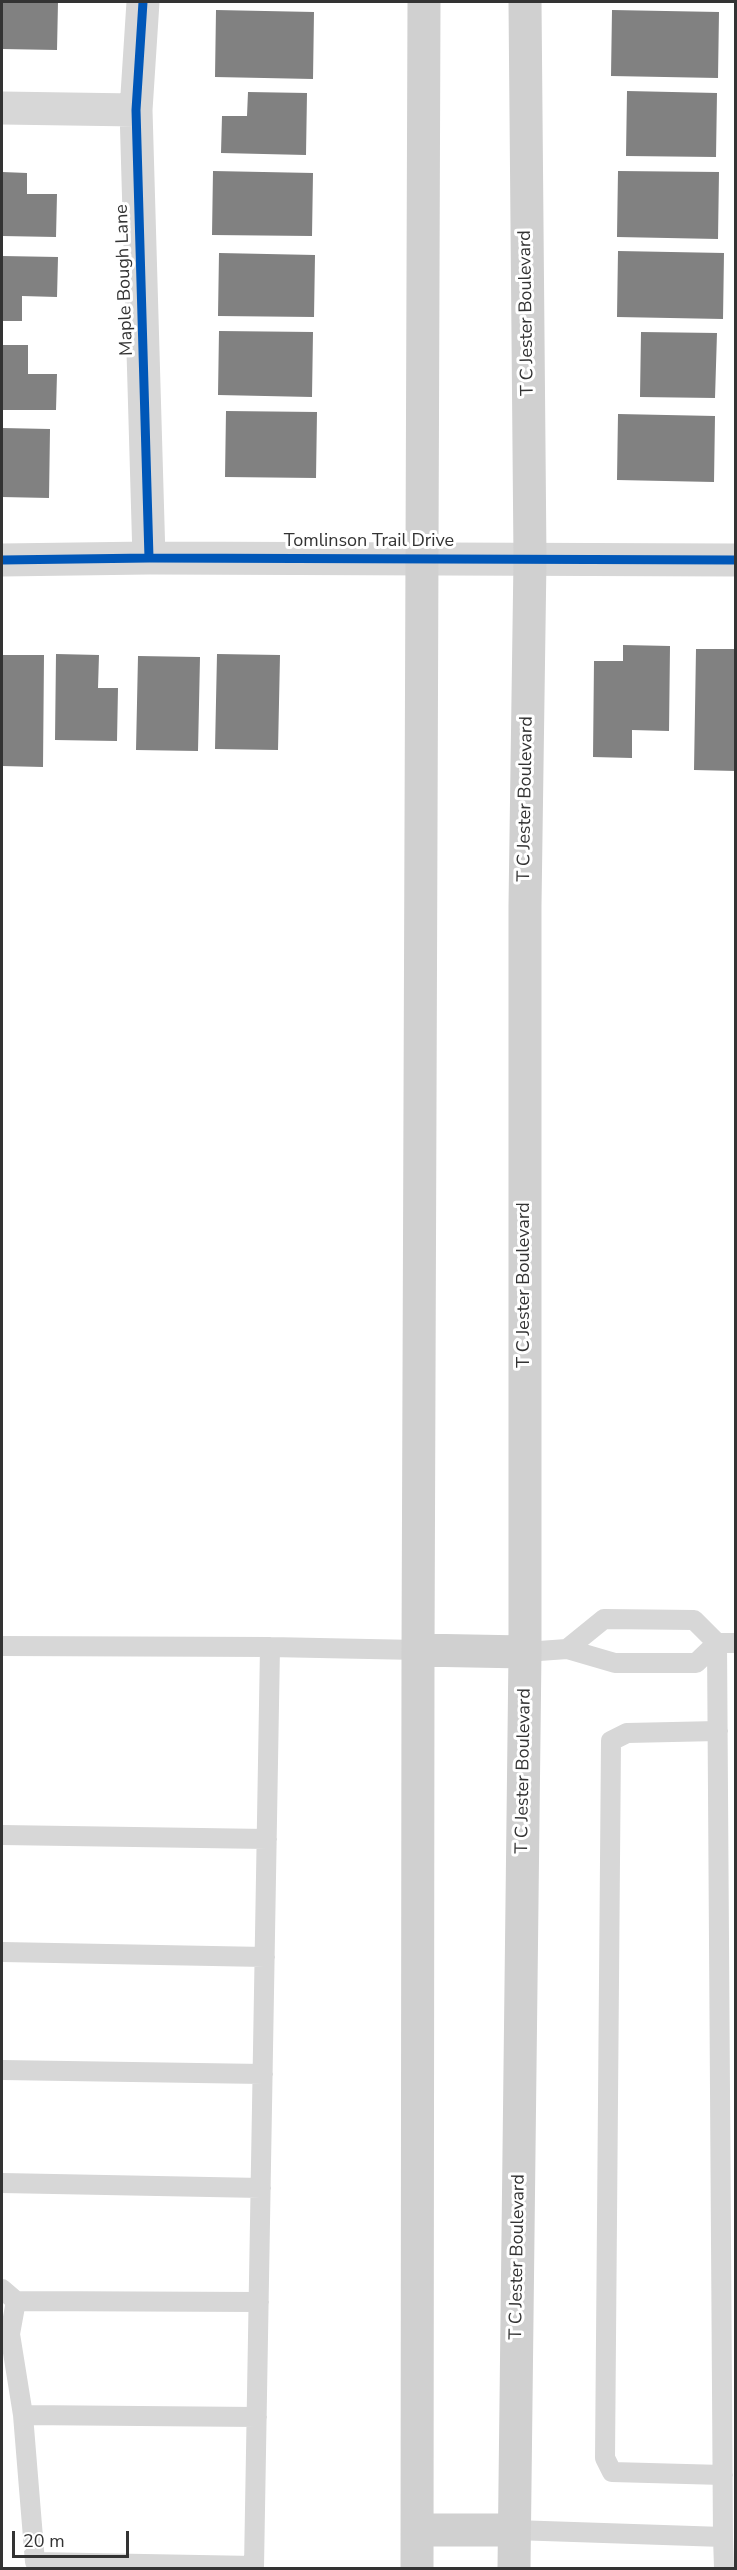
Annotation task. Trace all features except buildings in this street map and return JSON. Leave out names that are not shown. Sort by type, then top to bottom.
[{"type":"main road","points":[[417,2568],[424,2]]},
{"type":"main road","name":"T C Jester Boulevard","points":[[514,2568],[525,1652],[525,893],[530,559],[525,2]]},
{"type":"main road","points":[[418,1650],[525,1652]]},
{"type":"main road","points":[[417,2530],[514,2530]]},
{"type":"street","name":"Maple Bough Lane","points":[[143,2],[136,110],[149,558]]},
{"type":"street","points":[[2,108],[136,110]]},
{"type":"street","name":"Tomlinson Trail Drive","points":[[2,560],[149,558],[735,560]]},
{"type":"lane","points":[[567,1648],[604,1619],[694,1620],[726,1643]]},
{"type":"lane","points":[[525,1652],[567,1648],[615,1663],[696,1663],[726,1643]]},
{"type":"lane","points":[[724,2568],[718,1731],[726,1643]]},
{"type":"lane","points":[[2,1646],[418,1650]]},
{"type":"lane","points":[[259,2302],[9,2295],[10,2334],[23,2415],[35,2562],[254,2566],[256,2417],[259,2302],[270,1647]]},
{"type":"lane","points":[[718,1731],[627,1733],[611,1741],[605,2458],[612,2472],[723,2475]]},
{"type":"lane","points":[[2,1835],[267,1839]]},
{"type":"lane","points":[[2,1952],[265,1957]]},
{"type":"lane","points":[[2,2070],[262,2074]]},
{"type":"lane","points":[[2,2183],[261,2188]]},
{"type":"lane","points":[[23,2415],[256,2417]]},
{"type":"lane","points":[[514,2530],[723,2537]]},
{"type":"cycle path","points":[[143,2],[136,110],[149,558]]},
{"type":"cycle path","points":[[2,560],[149,558],[736,560]]}]
